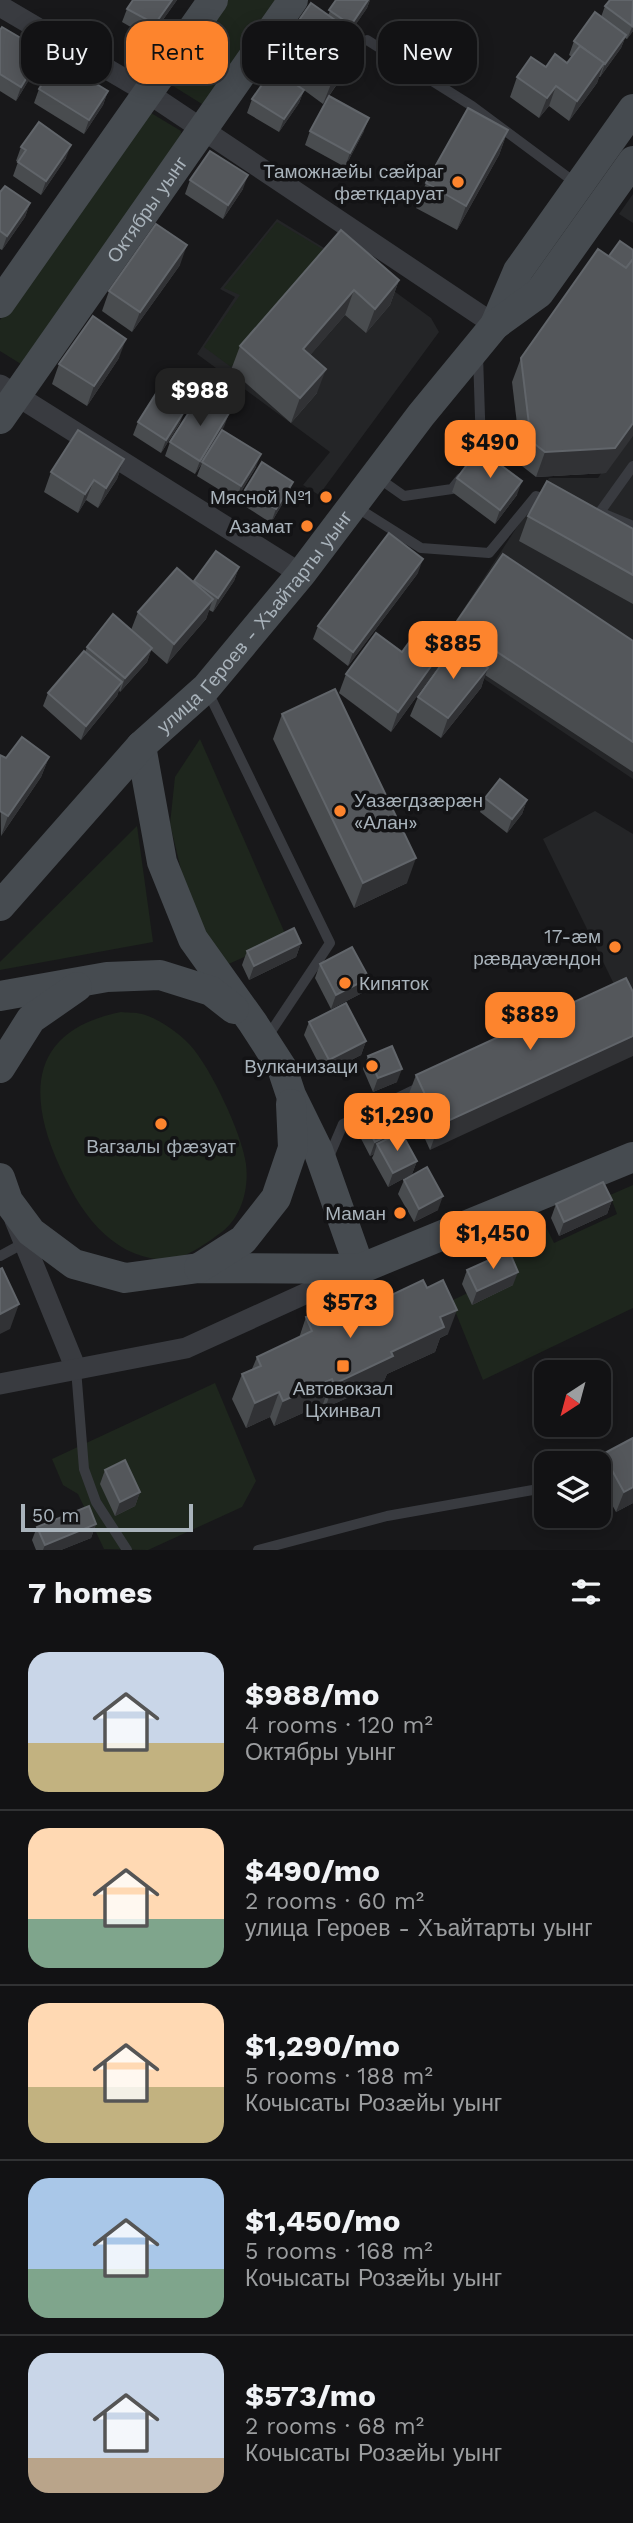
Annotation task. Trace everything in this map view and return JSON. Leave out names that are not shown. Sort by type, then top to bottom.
[{"type":"street","points":[[0,303],[213,0]]},
{"type":"street","name":"Октябры уынг","points":[[6,400],[293,0]]},
{"type":"street","points":[[0,6],[148,93],[203,129],[486,335]]},
{"type":"street","name":"улица Героев - Хъайтарты уынг","points":[[0,906],[141,746],[206,688],[301,574],[486,335],[518,271],[633,109]]},
{"type":"street","name":"улица Героев - Хъайтарты уынг","points":[[486,335],[539,293],[633,161]]},
{"type":"street","points":[[6,400],[301,574]]},
{"type":"street","points":[[141,746],[162,862],[193,939],[282,1068],[290,1095],[318,1150],[360,1269]]},
{"type":"street","points":[[0,996],[107,977],[160,975],[211,991],[259,1032]]},
{"type":"street","points":[[0,1068],[31,1019],[74,988],[107,977]]},
{"type":"street","points":[[199,1268],[243,1240],[276,1198],[292,1147],[290,1095]]},
{"type":"street","points":[[0,1384],[186,1348],[360,1269],[633,1157]]},
{"type":"street","points":[[4,1190],[31,1232],[74,1264],[125,1278],[199,1268],[360,1269]]},
{"type":"street","points":[[4,1190],[76,1369]]},
{"type":"lane","points":[[367,40],[472,106],[579,186]]},
{"type":"lane","points":[[375,476],[404,496],[453,489],[481,448],[486,335]]},
{"type":"lane","points":[[600,512],[633,466]]},
{"type":"lane","points":[[489,553],[536,496],[562,503]]},
{"type":"lane","points":[[354,506],[421,548],[489,553],[500,560]]},
{"type":"lane","points":[[587,509],[633,526]]},
{"type":"lane","points":[[206,688],[330,943],[259,1032]]},
{"type":"lane","points":[[325,1170],[333,1143],[343,1124],[430,1082]]},
{"type":"lane","points":[[0,1256],[24,1243]]},
{"type":"lane","points":[[76,1369],[84,1469],[96,1502],[125,1549]]},
{"type":"lane","points":[[258,1550],[387,1516],[534,1490]]},
{"type":"shaded area","points":[[226,0],[280,0],[265,21],[242,21],[242,55],[228,75],[228,21],[211,21]]},
{"type":"shaded area","points":[[222,84],[212,98],[202,104],[173,86]]},
{"type":"shaded area","points":[[151,113],[181,131],[180,145],[21,364],[0,351],[0,320],[141,122]]},
{"type":"shaded area","points":[[633,194],[633,223],[619,214]]},
{"type":"shaded area","points":[[277,219],[394,291],[431,318],[439,332],[319,495],[303,485],[330,452],[197,354],[235,297],[220,289]]},
{"type":"shaded area","points":[[277,222],[329,253],[231,367],[204,347],[240,295],[224,288]]},
{"type":"shaded area","points":[[633,426],[633,779],[438,648],[549,478],[598,478]]},
{"type":"shaded area","points":[[200,739],[287,938],[224,966],[192,915],[170,824],[175,777]]},
{"type":"shaded area","name":"17-æм рӕвдауӕндон","points":[[595,811],[633,834],[633,1023],[543,839]]},
{"type":"shaded area","points":[[137,826],[153,942],[0,970],[0,962]]},
{"type":"shaded area","points":[[121,1012],[139,1013],[155,1019],[190,1045],[207,1069],[224,1102],[239,1136],[246,1164],[243,1201],[230,1225],[194,1250],[170,1260],[143,1256],[126,1249],[98,1228],[86,1214],[67,1182],[48,1138],[42,1113],[40,1089],[44,1068],[53,1049],[69,1033],[91,1021]]},
{"type":"shaded area","points":[[633,1185],[633,1308],[483,1380],[451,1301],[509,1273],[498,1251],[546,1227],[554,1243],[617,1214],[610,1195]]},
{"type":"shaded area","points":[[215,1383],[256,1481],[242,1507],[148,1550],[104,1549],[78,1494],[63,1485],[52,1459]]},
{"type":"building","points":[[133,0],[172,0],[157,21],[149,21],[127,9]]},
{"type":"building","points":[[336,0],[368,0],[354,21],[345,21],[329,10]]},
{"type":"building","points":[[610,0],[633,0],[632,26],[605,6]]},
{"type":"building","points":[[311,3],[336,21],[298,21]]},
{"type":"building","points":[[595,12],[626,35],[605,64],[574,41]]},
{"type":"building","points":[[2,27],[21,38],[21,87],[0,74]]},
{"type":"building","points":[[580,46],[604,63],[577,101],[556,86],[547,98],[517,77],[531,57],[546,67],[555,54],[567,63]]},
{"type":"building","points":[[42,84],[96,84],[108,91],[89,120],[39,89]]},
{"type":"building","points":[[262,84],[295,84],[304,90],[284,119],[252,99]]},
{"type":"building","points":[[329,96],[369,118],[350,153],[310,131]]},
{"type":"building","name":"Таможнæйы сæйраг фæткдаруат","points":[[468,108],[508,130],[466,206],[426,183]]},
{"type":"building","points":[[39,122],[71,145],[46,181],[18,162],[26,150],[21,147]]},
{"type":"building","points":[[210,151],[248,175],[228,205],[190,180]]},
{"type":"building","points":[[5,186],[30,203],[7,236],[0,231],[0,192]]},
{"type":"building","points":[[156,224],[187,245],[140,312],[109,291]]},
{"type":"building","points":[[341,230],[399,280],[375,309],[354,290],[303,349],[326,369],[300,398],[240,346]]},
{"type":"building","points":[[620,241],[633,250],[633,259],[626,268],[609,256]]},
{"type":"building","points":[[598,249],[626,268],[633,259],[633,423],[615,448],[545,452],[531,441],[521,358]]},
{"type":"building","points":[[93,316],[126,339],[94,386],[59,364]]},
{"type":"building","points":[[157,392],[185,410],[166,440],[138,422]]},
{"type":"building","points":[[200,395],[229,413],[200,461],[170,442]]},
{"type":"building","points":[[78,430],[124,459],[106,488],[94,480],[85,494],[51,472]]},
{"type":"building","points":[[222,430],[261,454],[241,486],[202,462]]},
{"type":"building","points":[[479,449],[522,481],[500,510],[457,478]]},
{"type":"building","points":[[262,462],[293,482],[276,509],[245,490]]},
{"type":"building","points":[[547,481],[633,529],[633,575],[528,516]]},
{"type":"building","points":[[389,533],[423,559],[353,652],[318,626]]},
{"type":"building","points":[[216,551],[239,567],[218,598],[194,581]]},
{"type":"building","points":[[503,554],[633,641],[633,742],[455,624]]},
{"type":"building","points":[[177,568],[213,599],[174,644],[138,612]]},
{"type":"building","points":[[113,614],[152,648],[125,678],[87,647]]},
{"type":"building","points":[[421,626],[447,644],[398,712],[346,674],[376,633],[402,652]]},
{"type":"building","points":[[456,644],[488,668],[448,718],[418,697]]},
{"type":"building","points":[[84,651],[122,682],[86,726],[48,693]]},
{"type":"building","name":"Уазæгдзæрæн «Алан»","points":[[335,689],[416,858],[363,883],[282,714]]},
{"type":"building","points":[[22,737],[49,757],[8,816],[0,811],[0,755],[6,758]]},
{"type":"building","points":[[500,779],[527,800],[512,819],[485,798]]},
{"type":"building","points":[[294,928],[301,943],[254,966],[247,951]]},
{"type":"building","points":[[352,947],[369,978],[336,995],[320,964]]},
{"type":"building","points":[[626,978],[633,992],[633,1036],[439,1125],[416,1075]]},
{"type":"building","points":[[346,1003],[366,1041],[329,1060],[309,1022]]},
{"type":"building","points":[[392,1046],[402,1069],[378,1078],[368,1056]]},
{"type":"building","points":[[384,1101],[399,1130],[375,1142],[360,1114]]},
{"type":"building","points":[[401,1132],[417,1161],[393,1173],[377,1144]]},
{"type":"building","points":[[427,1167],[443,1196],[419,1209],[404,1180]]},
{"type":"building","points":[[603,1182],[612,1200],[564,1222],[556,1204]]},
{"type":"building","points":[[509,1251],[518,1272],[477,1291],[467,1270]]},
{"type":"building","points":[[2,1268],[19,1304],[0,1314],[0,1269]]},
{"type":"building","name":"Автовокзал Цхинвал","points":[[423,1280],[427,1288],[443,1280],[457,1310],[440,1317],[444,1327],[391,1352],[393,1356],[334,1384],[332,1379],[283,1401],[279,1392],[255,1403],[242,1374],[261,1366],[257,1357],[312,1331],[306,1317],[371,1287],[377,1302]]},
{"type":"building","points":[[633,1438],[633,1487],[624,1492],[611,1468],[611,1451],[609,1451]]},
{"type":"building","points":[[125,1460],[140,1492],[120,1502],[105,1470]]},
{"type":"building","points":[[89,1506],[96,1524],[45,1545],[37,1527]]},
{"type":"place","name":"Таможнæйы сæйраг фæткдаруат","points":[[458,182]]},
{"type":"place","name":"Мясной №1","points":[[326,497]]},
{"type":"place","name":"Азамат","points":[[307,526]]},
{"type":"place","name":"Уазæгдзæрæн «Алан»","points":[[340,811]]},
{"type":"place","name":"17-æм рӕвдауӕндон","points":[[615,947]]},
{"type":"place","name":"Кипяток","points":[[345,983]]},
{"type":"place","name":"Вулканизаци","points":[[372,1066]]},
{"type":"place","name":"Вагзалы фæзуат","points":[[161,1124]]},
{"type":"place","name":"Маман","points":[[400,1213]]},
{"type":"place","name":"Автовокзал Цхинвал","points":[[343,1366]]}]
